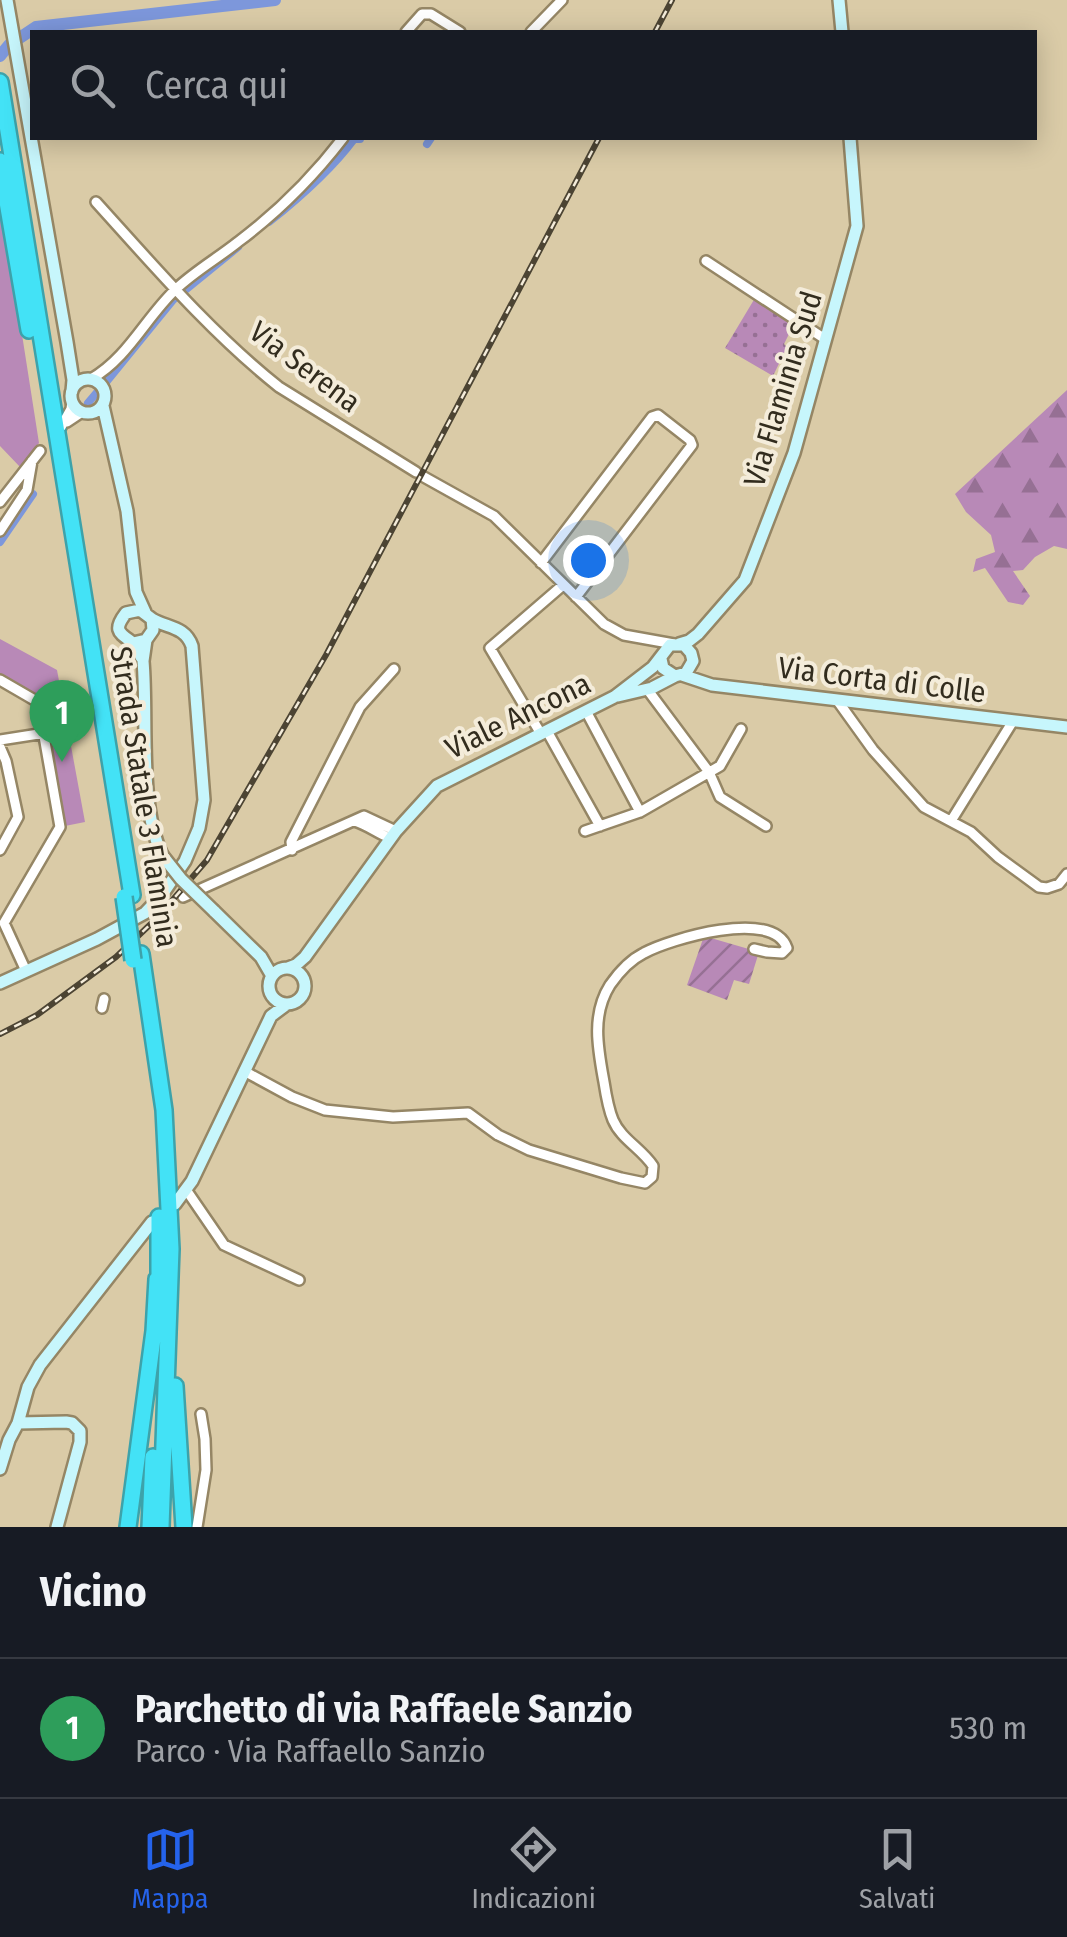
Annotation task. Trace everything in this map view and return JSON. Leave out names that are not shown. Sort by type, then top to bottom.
[{"type":"highway","name":"Strada Statale 3 Flaminia","points":[[0,82],[6,156],[128,896],[155,1117],[165,1255],[161,1527]]},
{"type":"highway","name":"Strada Statale 3 Flaminia","points":[[6,156],[3,182],[128,896]]},
{"type":"highway","name":"Strada Statale 3 Flaminia","points":[[150,1527],[165,1255]]},
{"type":"highway","points":[[128,1527],[154,1330],[155,1289],[165,1255]]},
{"type":"highway","points":[[165,1255],[175,1288],[173,1358],[184,1527]]},
{"type":"main road","points":[[7,0],[30,132]]},
{"type":"main road","points":[[840,0],[842,30]]},
{"type":"main road","points":[[31,140],[73,380],[72,396],[84,413],[96,419],[111,437]]},
{"type":"main road","name":"Via Flaminia Sud","points":[[661,656],[666,648],[698,634],[746,580],[794,453],[857,226],[850,140]]},
{"type":"main road","points":[[66,342],[74,360],[90,379],[103,387],[106,396],[95,412],[84,413]]},
{"type":"main road","points":[[72,396],[78,382],[90,379]]},
{"type":"main road","points":[[102,406],[127,511],[136,592],[148,616],[143,661],[149,807],[155,841],[180,878],[261,957],[304,979],[304,990],[298,1000],[270,1016]]},
{"type":"main road","points":[[136,592],[131,610],[122,617],[119,628],[123,638],[143,640],[168,626]]},
{"type":"main road","points":[[0,983],[97,939],[145,912],[185,861],[200,828],[204,800],[192,646],[186,634],[131,610]]},
{"type":"main road","name":"Via Flaminia Sud","points":[[678,675],[690,669],[698,634]]},
{"type":"main road","points":[[676,644],[692,658],[700,674],[716,686]]},
{"type":"main road","points":[[661,656],[663,668],[678,675]]},
{"type":"main road","name":"Viale Ancona","points":[[644,687],[661,656]]},
{"type":"main road","name":"Viale Ancona","points":[[285,972],[305,957],[393,835],[444,780],[614,697],[678,675]]},
{"type":"main road","name":"Via Corta di Colle","points":[[678,675],[716,686],[1067,728]]},
{"type":"main road","name":"Viale Ancona","points":[[644,687],[716,686]]},
{"type":"main road","points":[[175,1204],[187,1191],[270,1016],[269,987],[285,972]]},
{"type":"main road","points":[[270,993],[287,1004]]},
{"type":"main road","points":[[0,1470],[4,1443],[18,1422],[28,1387],[40,1365],[152,1222]]},
{"type":"main road","points":[[18,1422],[66,1422],[80,1431],[57,1527]]},
{"type":"street","points":[[533,30],[562,0]]},
{"type":"street","points":[[408,30],[422,14],[431,14],[457,30]]},
{"type":"street","points":[[90,379],[108,368],[175,290],[284,204],[342,140]]},
{"type":"street","name":"Via Serena","points":[[96,202],[175,290],[278,387],[494,516],[615,632],[676,644]]},
{"type":"street","points":[[706,261],[825,339]]},
{"type":"street","points":[[103,387],[108,368]]},
{"type":"street","points":[[72,396],[71,409],[61,427],[84,413]]},
{"type":"street","points":[[541,563],[652,418],[658,415],[690,440],[692,445],[576,597]]},
{"type":"street","points":[[0,502],[40,452]]},
{"type":"street","points":[[0,531],[27,490],[32,460]]},
{"type":"street","points":[[563,585],[490,648],[600,826]]},
{"type":"street","points":[[650,638],[659,646],[661,656]]},
{"type":"street","points":[[292,850],[291,842],[360,707],[394,669]]},
{"type":"street","points":[[0,680],[38,702],[60,827],[2,922],[26,971]]},
{"type":"street","points":[[644,687],[710,772],[720,797],[766,826]]},
{"type":"street","points":[[837,700],[873,750],[924,806],[971,832],[1039,886],[1059,884],[1067,874]]},
{"type":"street","points":[[586,711],[640,812]]},
{"type":"street","points":[[951,821],[1013,721]]},
{"type":"street","points":[[585,831],[640,812],[720,766],[742,729]]},
{"type":"street","points":[[0,850],[18,817],[0,744],[45,733]]},
{"type":"street","points":[[183,896],[364,816],[393,835]]},
{"type":"street","points":[[354,822],[366,824],[374,831],[379,845],[377,856]]},
{"type":"street","points":[[374,831],[393,835]]},
{"type":"street","points":[[244,1071],[325,1110],[393,1117],[468,1113],[498,1135],[529,1150],[645,1183],[652,1177],[653,1166],[618,1128],[609,1108],[597,1038],[603,998],[626,966],[647,952],[716,930],[777,934],[786,948],[782,953],[754,949]]},
{"type":"street","points":[[187,1191],[224,1245],[299,1280]]},
{"type":"street","points":[[197,1527],[206,1470],[201,1414]]},
{"type":"green space","points":[[0,194],[39,443],[21,468],[0,446]]},
{"type":"green space","points":[[755,298],[794,324],[773,376],[725,348]]},
{"type":"green space","points":[[1067,390],[1067,549],[1054,546],[1023,570],[1013,571],[1030,596],[1023,605],[1008,602],[985,568],[973,572],[976,559],[995,552],[991,535],[966,512],[955,494]]},
{"type":"green space","points":[[0,639],[57,670],[85,822],[60,827],[40,701],[0,678]]},
{"type":"green space","points":[[704,936],[759,952],[749,984],[734,980],[727,1000],[687,985]]},
{"type":"waterway","points":[[32,30],[275,0]]},
{"type":"waterway","points":[[0,56],[30,31]]},
{"type":"waterway","points":[[269,222],[314,183],[353,140]]},
{"type":"waterway","points":[[427,144],[430,140]]},
{"type":"waterway","points":[[107,381],[173,300],[238,247]]},
{"type":"waterway","points":[[88,403],[99,390]]},
{"type":"waterway","points":[[0,542],[33,494]]},
{"type":"railway","points":[[656,30],[672,0]]},
{"type":"railway","points":[[0,1034],[37,1015],[116,957],[157,918],[207,860],[326,655],[598,140]]},
{"type":"place","name":"Parchetto di via Raffaele Sanzio","points":[[62,762]]}]
